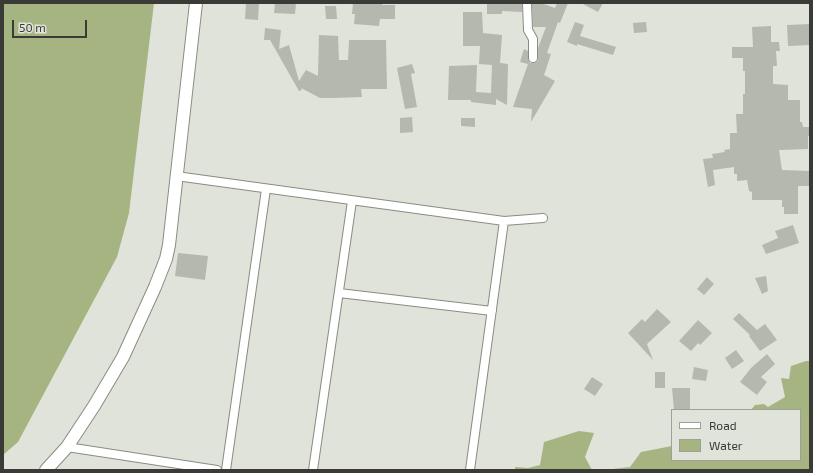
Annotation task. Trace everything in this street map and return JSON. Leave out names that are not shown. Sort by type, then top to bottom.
[{"type":"street","points":[[46,470],[67,447],[94,406],[123,356],[166,260],[169,246],[196,3]]},
{"type":"street","points":[[527,3],[528,30],[533,39],[533,58]]},
{"type":"street","points":[[176,176],[504,221],[543,218]]},
{"type":"street","points":[[226,470],[266,189]]},
{"type":"street","points":[[313,470],[352,201]]},
{"type":"street","points":[[470,470],[504,221]]},
{"type":"street","points":[[339,293],[492,312]]},
{"type":"street","points":[[67,447],[217,470]]},
{"type":"water","points":[[3,3],[154,3],[129,213],[117,257],[18,442],[3,455]]},
{"type":"water","points":[[810,361],[810,470],[604,470],[630,467],[641,452],[671,446],[671,461],[801,461],[801,409],[752,409],[755,405],[764,404],[768,407],[785,397],[781,378],[789,379],[791,366]]},
{"type":"water","points":[[579,431],[594,433],[585,457],[592,470],[515,470],[515,467],[528,468],[540,465],[544,442]]},
{"type":"building","points":[[246,3],[259,3],[258,20],[245,19]]},
{"type":"building","points":[[275,3],[296,3],[295,14],[274,13]]},
{"type":"building","points":[[353,3],[383,3],[382,5],[395,5],[395,19],[380,19],[379,26],[354,24],[355,14],[352,14]]},
{"type":"building","points":[[487,3],[522,3],[522,12],[502,11],[502,14],[487,14]]},
{"type":"building","points":[[532,3],[541,3],[555,8],[557,3],[568,3],[560,23],[558,22],[547,53],[551,54],[544,75],[555,81],[531,122],[532,109],[513,107],[528,64],[520,62],[524,49],[528,51],[530,63],[538,61],[538,48],[546,27],[533,27]]},
{"type":"building","points":[[581,3],[603,3],[598,12]]},
{"type":"building","points":[[325,6],[336,6],[337,19],[326,19]]},
{"type":"building","points":[[463,12],[482,12],[483,33],[502,35],[500,63],[508,64],[507,105],[496,99],[496,105],[471,102],[471,100],[448,100],[449,66],[477,65],[476,92],[491,93],[492,65],[479,64],[480,46],[463,46]]},
{"type":"building","points":[[575,22],[584,25],[580,36],[616,47],[613,55],[567,42]]},
{"type":"building","points":[[646,22],[647,32],[634,33],[633,23]]},
{"type":"building","points":[[810,24],[810,45],[788,46],[787,25]]},
{"type":"building","points":[[771,26],[771,42],[779,42],[780,51],[776,51],[777,66],[773,66],[773,84],[788,85],[788,100],[800,100],[800,122],[802,122],[803,127],[810,127],[808,149],[779,150],[782,170],[810,171],[810,186],[798,186],[798,214],[784,214],[782,200],[752,200],[752,192],[749,191],[747,180],[737,181],[737,174],[734,174],[734,167],[713,170],[715,185],[708,187],[703,159],[713,158],[712,154],[725,152],[724,150],[730,149],[730,133],[737,133],[736,114],[743,114],[745,71],[743,71],[743,58],[732,58],[732,47],[753,47],[752,27]]},
{"type":"building","points":[[265,28],[281,30],[279,49],[289,45],[299,81],[306,70],[318,76],[319,35],[338,36],[339,60],[348,60],[349,40],[386,40],[387,89],[361,89],[362,97],[332,98],[320,98],[301,88],[302,90],[299,91],[270,40],[264,40]]},
{"type":"building","points":[[412,64],[415,73],[411,74],[417,107],[405,109],[397,68]]},
{"type":"building","points":[[412,117],[413,132],[400,133],[400,118]]},
{"type":"building","points":[[461,118],[475,118],[475,127],[461,126]]},
{"type":"building","points":[[793,225],[799,243],[766,254],[762,245],[778,238],[775,231]]},
{"type":"building","points":[[178,253],[208,256],[205,280],[175,276]]},
{"type":"building","points":[[766,276],[768,291],[762,294],[755,278]]},
{"type":"building","points":[[707,277],[714,284],[704,295],[697,289]]},
{"type":"building","points":[[657,309],[671,322],[647,344],[653,360],[628,333],[642,319],[645,322]]},
{"type":"building","points":[[739,313],[757,330],[765,324],[777,340],[760,351],[749,336],[750,335],[733,319]]},
{"type":"building","points":[[698,320],[712,333],[700,345],[698,343],[691,351],[679,341]]},
{"type":"building","points":[[736,350],[744,361],[732,369],[725,358]]},
{"type":"building","points":[[767,354],[775,364],[761,377],[767,382],[757,395],[740,382],[751,368]]},
{"type":"building","points":[[694,367],[708,370],[706,381],[692,379]]},
{"type":"building","points":[[655,372],[665,372],[665,388],[655,388]]},
{"type":"building","points":[[592,377],[603,384],[595,396],[584,389]]},
{"type":"building","points":[[672,388],[690,388],[690,409],[674,409]]}]
